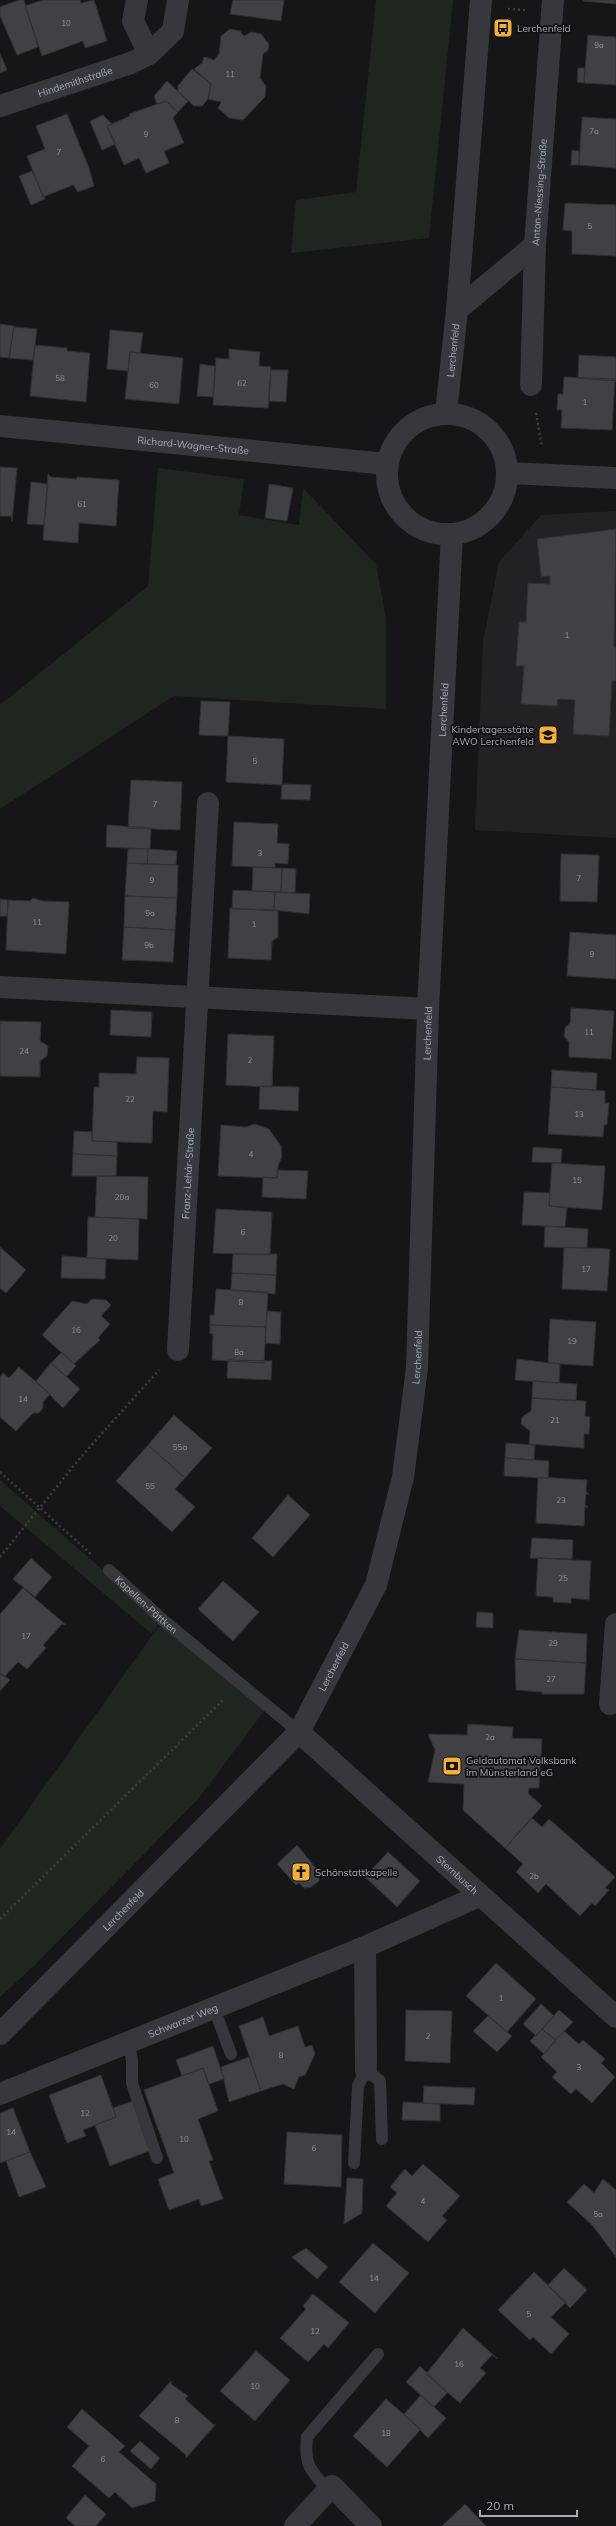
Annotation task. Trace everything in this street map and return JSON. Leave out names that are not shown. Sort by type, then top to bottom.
[{"type":"street","points":[[137,0],[134,21],[149,54]]},
{"type":"street","name":"Hindemithstraße","points":[[0,106],[131,64],[149,54],[173,31],[178,0]]},
{"type":"street","name":"Lerchenfeld","points":[[446,413],[457,310],[481,4]]},
{"type":"street","name":"Anton-Niessing-Straße","points":[[531,385],[535,244],[552,6]]},
{"type":"street","points":[[457,310],[535,244]]},
{"type":"street","points":[[446,413],[465,416],[482,425],[495,438],[504,454],[507,473],[503,496],[491,515],[473,528],[452,534],[430,532],[411,522],[396,506],[388,486],[387,464],[394,444],[407,428],[426,417],[446,413]]},
{"type":"street","name":"Richard-Wagner-Straße","points":[[0,426],[387,464]]},
{"type":"street","points":[[507,473],[547,473],[616,478]]},
{"type":"street","name":"Lerchenfeld","points":[[0,2034],[299,1732],[376,1584],[403,1477],[417,1368],[428,1009],[452,534]]},
{"type":"street","name":"Franz-Lehár-Straße","points":[[178,1350],[208,803]]},
{"type":"street","points":[[0,987],[428,1009]]},
{"type":"street","points":[[610,1704],[616,1624]]},
{"type":"street","name":"Sternbusch","points":[[299,1732],[479,1896],[616,2017]]},
{"type":"street","name":"Schwarzer Weg","points":[[0,2094],[365,1947],[479,1896]]},
{"type":"street","points":[[365,1947],[366,2070]]},
{"type":"street","points":[[295,2526],[332,2486],[371,2526]]},
{"type":"lane","name":"Kapellen-Pättken","points":[[109,1570],[163,1620],[238,1684],[299,1732]]},
{"type":"lane","points":[[214,2008],[231,2054]]},
{"type":"lane","points":[[129,2042],[132,2061],[132,2083],[157,2158]]},
{"type":"lane","points":[[354,2163],[358,2086],[366,2070],[380,2081],[382,2139]]},
{"type":"lane","points":[[328,2490],[309,2469],[305,2453],[307,2437],[378,2354]]},
{"type":"path","points":[[481,4],[525,10],[552,6]]},
{"type":"path","points":[[525,18],[526,5]]},
{"type":"path","points":[[531,385],[547,473]]},
{"type":"path","points":[[0,1557],[80,1458],[178,1350]]},
{"type":"path","name":"Kapellen-Pättken","points":[[0,1472],[40,1506],[109,1570]]},
{"type":"path","points":[[0,1919],[238,1684]]},
{"type":"shaded area","points":[[376,0],[453,0],[429,238],[291,253],[296,200],[356,192]]},
{"type":"shaded area","points":[[158,468],[244,479],[239,515],[299,525],[303,488],[376,564],[386,619],[386,709],[174,696],[0,809],[0,705],[148,586]]},
{"type":"shaded area","name":"Kindertagesstätte AWO Lerchenfeld","points":[[616,511],[616,838],[475,830],[483,641],[499,562],[541,515]]},
{"type":"shaded area","points":[[0,1480],[161,1621],[152,1634],[0,1506]]},
{"type":"shaded area","points":[[163,1620],[267,1707],[199,1798],[35,1965],[0,1997],[0,1849]]},
{"type":"building","points":[[19,0],[24,0],[38,47],[17,55],[0,16],[0,7]]},
{"type":"building","points":[[43,0],[80,0],[81,3],[94,0],[107,41],[85,48],[83,41],[42,56],[25,6]]},
{"type":"building","points":[[233,0],[284,0],[281,21],[230,14]]},
{"type":"building","points":[[583,0],[616,0],[616,4],[583,1]]},
{"type":"building","points":[[230,29],[240,31],[244,36],[251,32],[261,34],[269,44],[268,50],[263,54],[260,78],[266,86],[265,97],[243,120],[229,118],[218,108],[221,102],[208,99],[211,84],[194,69],[202,63],[204,57],[214,60],[219,54],[221,36]]},
{"type":"building","points":[[588,35],[616,37],[616,85],[584,83]]},
{"type":"building","points":[[0,53],[7,70],[0,73]]},
{"type":"building","points":[[578,68],[585,68],[584,83],[577,82]]},
{"type":"building","points":[[192,69],[211,84],[208,99],[202,106],[194,106],[178,91],[178,86]]},
{"type":"building","points":[[167,81],[188,101],[178,112],[166,101],[157,104],[154,96]]},
{"type":"building","points":[[166,101],[178,112],[173,118],[184,143],[164,151],[169,163],[146,173],[139,158],[124,165],[107,126],[130,116],[129,114]]},
{"type":"building","points":[[67,114],[89,168],[94,186],[78,192],[73,185],[43,197],[27,156],[45,149],[36,126]]},
{"type":"building","points":[[103,115],[112,124],[107,126],[116,144],[102,150],[90,121]]},
{"type":"building","points":[[582,117],[616,119],[616,168],[579,165]]},
{"type":"building","points":[[572,150],[579,151],[579,165],[571,165]]},
{"type":"building","points":[[32,171],[45,199],[31,205],[19,176]]},
{"type":"building","points":[[565,203],[616,205],[616,256],[572,254],[572,231],[563,230]]},
{"type":"building","points":[[0,324],[14,326],[9,358],[0,357]]},
{"type":"building","points":[[14,327],[37,329],[33,360],[9,358]]},
{"type":"building","points":[[110,330],[143,333],[140,353],[130,352],[128,371],[107,369]]},
{"type":"building","points":[[35,345],[67,348],[67,351],[90,353],[86,402],[30,396]]},
{"type":"building","points":[[229,349],[260,352],[259,366],[271,367],[268,408],[213,405],[216,358],[229,359]]},
{"type":"building","points":[[130,352],[183,358],[179,404],[125,399]]},
{"type":"building","points":[[579,355],[616,357],[616,381],[578,378]]},
{"type":"building","points":[[200,364],[215,366],[213,397],[197,396]]},
{"type":"building","points":[[271,370],[288,370],[286,402],[269,401]]},
{"type":"building","points":[[564,377],[615,379],[612,430],[561,428],[562,410],[557,410],[558,394],[563,394]]},
{"type":"building","points":[[0,467],[17,468],[12,522],[11,516],[0,516]]},
{"type":"building","points":[[48,474],[51,477],[119,480],[116,526],[79,523],[78,543],[43,540]]},
{"type":"building","points":[[31,482],[48,484],[44,525],[27,524]]},
{"type":"building","points":[[269,484],[293,488],[287,521],[265,518]]},
{"type":"building","points":[[616,529],[614,647],[616,648],[616,681],[612,681],[609,736],[573,734],[575,700],[558,699],[557,706],[521,704],[524,666],[516,666],[519,622],[526,622],[528,583],[550,584],[550,576],[540,577],[537,539]]},
{"type":"building","points":[[201,701],[230,702],[228,736],[199,735]]},
{"type":"building","points":[[228,736],[284,739],[282,785],[226,782]]},
{"type":"building","points":[[131,780],[182,782],[180,830],[128,828]]},
{"type":"building","points":[[282,784],[311,785],[310,800],[281,799]]},
{"type":"building","points":[[234,822],[278,824],[277,843],[289,844],[288,864],[275,863],[275,868],[232,866]]},
{"type":"building","points":[[107,825],[151,828],[150,849],[106,847]]},
{"type":"building","points":[[128,849],[148,849],[147,864],[127,863]]},
{"type":"building","points":[[148,849],[177,851],[176,865],[147,864]]},
{"type":"building","points":[[561,854],[599,855],[597,902],[560,901]]},
{"type":"building","points":[[127,863],[178,865],[177,898],[125,896]]},
{"type":"building","points":[[253,867],[282,868],[281,892],[252,891]]},
{"type":"building","points":[[282,868],[296,869],[295,893],[281,892]]},
{"type":"building","points":[[233,890],[275,892],[274,910],[232,909]]},
{"type":"building","points":[[275,892],[310,894],[309,914],[274,910]]},
{"type":"building","points":[[125,896],[177,898],[175,930],[124,927]]},
{"type":"building","points":[[33,898],[42,901],[69,902],[66,954],[6,950],[8,900],[30,901]]},
{"type":"building","points":[[0,899],[8,900],[7,916],[0,916]]},
{"type":"building","points":[[230,908],[278,911],[278,937],[272,941],[271,960],[228,958]]},
{"type":"building","points":[[124,927],[175,930],[173,962],[122,960]]},
{"type":"building","points":[[570,932],[616,935],[616,979],[567,976]]},
{"type":"building","points":[[571,1008],[614,1011],[611,1059],[569,1057],[569,1042],[564,1036],[565,1028],[570,1023]]},
{"type":"building","points":[[111,1010],[152,1012],[151,1037],[110,1035]]},
{"type":"building","points":[[0,1021],[41,1022],[40,1041],[48,1046],[47,1056],[40,1061],[40,1077],[0,1076]]},
{"type":"building","points":[[228,1034],[274,1036],[272,1087],[226,1085]]},
{"type":"building","points":[[137,1057],[169,1058],[167,1112],[153,1111],[152,1143],[92,1141],[94,1087],[99,1087],[99,1073],[136,1074]]},
{"type":"building","points":[[552,1070],[597,1073],[596,1090],[551,1087]]},
{"type":"building","points":[[260,1086],[299,1087],[298,1111],[259,1109]]},
{"type":"building","points":[[551,1087],[605,1091],[605,1103],[609,1103],[607,1124],[604,1125],[603,1137],[548,1134]]},
{"type":"building","points":[[255,1124],[269,1129],[281,1146],[282,1156],[278,1166],[277,1178],[218,1176],[221,1125],[246,1127]]},
{"type":"building","points":[[74,1131],[92,1132],[92,1141],[117,1142],[117,1156],[73,1154]]},
{"type":"building","points":[[533,1147],[562,1149],[561,1163],[532,1162]]},
{"type":"building","points":[[73,1154],[117,1156],[116,1176],[72,1176]]},
{"type":"building","points":[[552,1163],[605,1166],[602,1210],[549,1206]]},
{"type":"building","points":[[277,1170],[308,1171],[306,1199],[262,1197],[263,1177],[277,1178]]},
{"type":"building","points":[[97,1176],[148,1177],[147,1219],[95,1217]]},
{"type":"building","points":[[524,1192],[550,1193],[549,1206],[567,1208],[565,1227],[522,1225]]},
{"type":"building","points":[[216,1209],[272,1212],[270,1255],[213,1253]]},
{"type":"building","points":[[88,1217],[139,1219],[138,1260],[87,1258]]},
{"type":"building","points":[[545,1226],[588,1229],[587,1248],[544,1247]]},
{"type":"building","points":[[0,1247],[26,1270],[6,1293],[0,1288]]},
{"type":"building","points":[[564,1247],[610,1249],[607,1291],[562,1289]]},
{"type":"building","points":[[233,1254],[277,1254],[276,1275],[232,1273]]},
{"type":"building","points":[[62,1256],[106,1259],[105,1279],[61,1278]]},
{"type":"building","points":[[232,1273],[276,1275],[275,1294],[231,1290]]},
{"type":"building","points":[[216,1289],[268,1292],[266,1327],[210,1325],[210,1315],[214,1315]]},
{"type":"building","points":[[92,1299],[106,1300],[111,1305],[101,1316],[110,1324],[98,1338],[100,1340],[74,1364],[42,1335],[72,1301],[87,1304]]},
{"type":"building","points":[[267,1311],[281,1312],[280,1344],[265,1343]]},
{"type":"building","points":[[550,1319],[596,1322],[593,1366],[548,1363]]},
{"type":"building","points":[[210,1325],[266,1327],[264,1363],[212,1360],[213,1334],[210,1333]]},
{"type":"building","points":[[62,1352],[76,1366],[66,1377],[51,1363]]},
{"type":"building","points":[[517,1359],[560,1364],[559,1383],[515,1380]]},
{"type":"building","points":[[228,1360],[272,1361],[271,1380],[227,1378]]},
{"type":"building","points":[[51,1363],[80,1389],[63,1408],[36,1381]]},
{"type":"building","points":[[19,1367],[50,1394],[43,1402],[43,1408],[39,1413],[33,1413],[16,1431],[0,1417],[0,1377],[3,1373],[9,1378]]},
{"type":"building","points":[[533,1381],[577,1384],[576,1401],[532,1398]]},
{"type":"building","points":[[532,1398],[586,1401],[585,1416],[590,1417],[589,1434],[584,1434],[584,1448],[529,1444],[530,1431],[521,1424],[522,1417],[531,1411]]},
{"type":"building","points":[[174,1415],[212,1448],[185,1478],[148,1445]]},
{"type":"building","points":[[506,1443],[535,1445],[534,1460],[505,1458]]},
{"type":"building","points":[[148,1445],[185,1478],[175,1489],[195,1507],[172,1532],[116,1481]]},
{"type":"building","points":[[505,1458],[549,1461],[548,1478],[504,1476]]},
{"type":"building","points":[[538,1477],[587,1480],[586,1492],[589,1494],[586,1494],[585,1505],[588,1507],[585,1507],[584,1526],[536,1523]]},
{"type":"building","points":[[288,1495],[310,1515],[273,1557],[252,1538]]},
{"type":"building","points":[[532,1538],[573,1540],[572,1559],[530,1558]]},
{"type":"building","points":[[31,1558],[52,1577],[35,1597],[13,1579]]},
{"type":"building","points":[[538,1558],[591,1561],[589,1600],[571,1598],[571,1603],[553,1602],[553,1597],[536,1596]]},
{"type":"building","points":[[223,1581],[259,1612],[233,1641],[198,1609]]},
{"type":"building","points":[[23,1588],[66,1625],[62,1624],[43,1645],[46,1648],[27,1669],[18,1662],[4,1677],[0,1673],[0,1614]]},
{"type":"building","points":[[477,1612],[493,1613],[493,1628],[476,1627]]},
{"type":"building","points":[[519,1630],[587,1634],[586,1663],[515,1659]]},
{"type":"building","points":[[515,1659],[586,1663],[584,1694],[542,1694],[542,1692],[516,1690]]},
{"type":"building","points":[[0,1673],[10,1680],[0,1691]]},
{"type":"building","points":[[468,1724],[513,1727],[512,1738],[542,1739],[539,1788],[529,1788],[528,1793],[542,1806],[505,1848],[463,1810],[464,1784],[428,1782],[435,1750],[428,1734],[467,1735]]},
{"type":"building","points":[[532,1818],[542,1827],[549,1819],[615,1877],[605,1888],[609,1890],[595,1906],[592,1903],[580,1916],[546,1884],[538,1893],[516,1872],[523,1864],[505,1848]]},
{"type":"building","points":[[297,1845],[319,1872],[319,1881],[311,1887],[304,1888],[299,1883],[296,1885],[277,1864]]},
{"type":"building","points":[[388,1852],[420,1881],[397,1907],[365,1877]]},
{"type":"building","points":[[496,1963],[536,1999],[507,2032],[466,1996]]},
{"type":"building","points":[[541,2004],[554,2016],[536,2036],[523,2024]]},
{"type":"building","points":[[406,2010],[452,2011],[450,2063],[405,2061]]},
{"type":"building","points":[[559,2010],[573,2022],[556,2040],[542,2029]]},
{"type":"building","points":[[488,2016],[512,2036],[497,2052],[473,2031]]},
{"type":"building","points":[[263,2017],[269,2036],[298,2026],[305,2047],[312,2045],[315,2054],[305,2075],[299,2077],[294,2089],[283,2084],[261,2091],[239,2026]]},
{"type":"building","points":[[542,2029],[556,2040],[544,2054],[530,2041]]},
{"type":"building","points":[[564,2031],[579,2044],[583,2040],[605,2059],[601,2063],[615,2077],[592,2103],[576,2089],[571,2094],[552,2077],[557,2072],[541,2057]]},
{"type":"building","points":[[213,2046],[224,2079],[209,2084],[203,2068],[182,2076],[176,2060]]},
{"type":"building","points":[[249,2057],[261,2091],[229,2102],[221,2067]]},
{"type":"building","points":[[203,2068],[218,2111],[198,2119],[213,2160],[209,2161],[223,2199],[201,2206],[199,2199],[169,2210],[158,2179],[174,2173],[144,2090]]},
{"type":"building","points":[[101,2075],[116,2117],[83,2130],[86,2136],[67,2143],[49,2095]]},
{"type":"building","points":[[424,2086],[475,2088],[474,2105],[423,2103]]},
{"type":"building","points":[[133,2101],[149,2151],[110,2166],[95,2125],[116,2117],[113,2108]]},
{"type":"building","points":[[403,2102],[440,2104],[440,2121],[402,2120]]},
{"type":"building","points":[[13,2108],[30,2152],[0,2163],[0,2113]]},
{"type":"building","points":[[287,2132],[342,2135],[341,2187],[284,2184]]},
{"type":"building","points":[[30,2152],[46,2187],[19,2197],[6,2161]]},
{"type":"building","points":[[423,2164],[460,2196],[442,2216],[447,2220],[428,2242],[386,2206],[397,2193],[390,2187],[405,2169],[412,2176]]},
{"type":"building","points":[[347,2178],[363,2179],[362,2213],[344,2224]]},
{"type":"building","points":[[603,2179],[616,2190],[616,2257],[593,2226],[567,2202],[584,2184],[594,2193]]},
{"type":"building","points":[[373,2243],[409,2273],[375,2313],[339,2282]]},
{"type":"building","points":[[306,2248],[328,2267],[317,2279],[292,2257]]},
{"type":"building","points":[[564,2268],[587,2290],[570,2308],[548,2285]]},
{"type":"building","points":[[534,2272],[566,2302],[551,2317],[569,2334],[551,2354],[533,2337],[530,2340],[498,2310]]},
{"type":"building","points":[[313,2294],[349,2323],[328,2348],[324,2344],[308,2362],[280,2338],[306,2309],[303,2306]]},
{"type":"building","points":[[463,2328],[498,2359],[492,2355],[480,2368],[486,2373],[460,2403],[426,2374]]},
{"type":"building","points":[[256,2351],[290,2380],[255,2421],[220,2391]]},
{"type":"building","points":[[420,2366],[447,2393],[434,2407],[406,2382]]},
{"type":"building","points":[[171,2381],[171,2384],[188,2396],[185,2399],[214,2425],[216,2424],[186,2458],[186,2455],[139,2416]]},
{"type":"building","points":[[421,2395],[446,2418],[428,2438],[404,2414]]},
{"type":"building","points":[[386,2399],[421,2429],[387,2467],[353,2436]]},
{"type":"building","points":[[82,2409],[125,2446],[119,2452],[156,2484],[155,2501],[132,2508],[115,2492],[109,2498],[72,2466],[89,2446],[67,2427]]},
{"type":"building","points":[[140,2441],[160,2458],[151,2469],[130,2451]]},
{"type":"building","points":[[85,2495],[106,2514],[96,2526],[75,2526],[66,2518]]},
{"type":"building","points":[[465,2504],[486,2526],[442,2526]]},
{"type":"place","name":"Lerchenfeld","points":[[503,28]]},
{"type":"place","name":"Kindertagesstätte AWO Lerchenfeld","points":[[548,735]]},
{"type":"place","name":"Geldautomat Volksbank im Münsterland eG","points":[[452,1766]]},
{"type":"place","name":"Schönstattkapelle","points":[[301,1872]]}]
